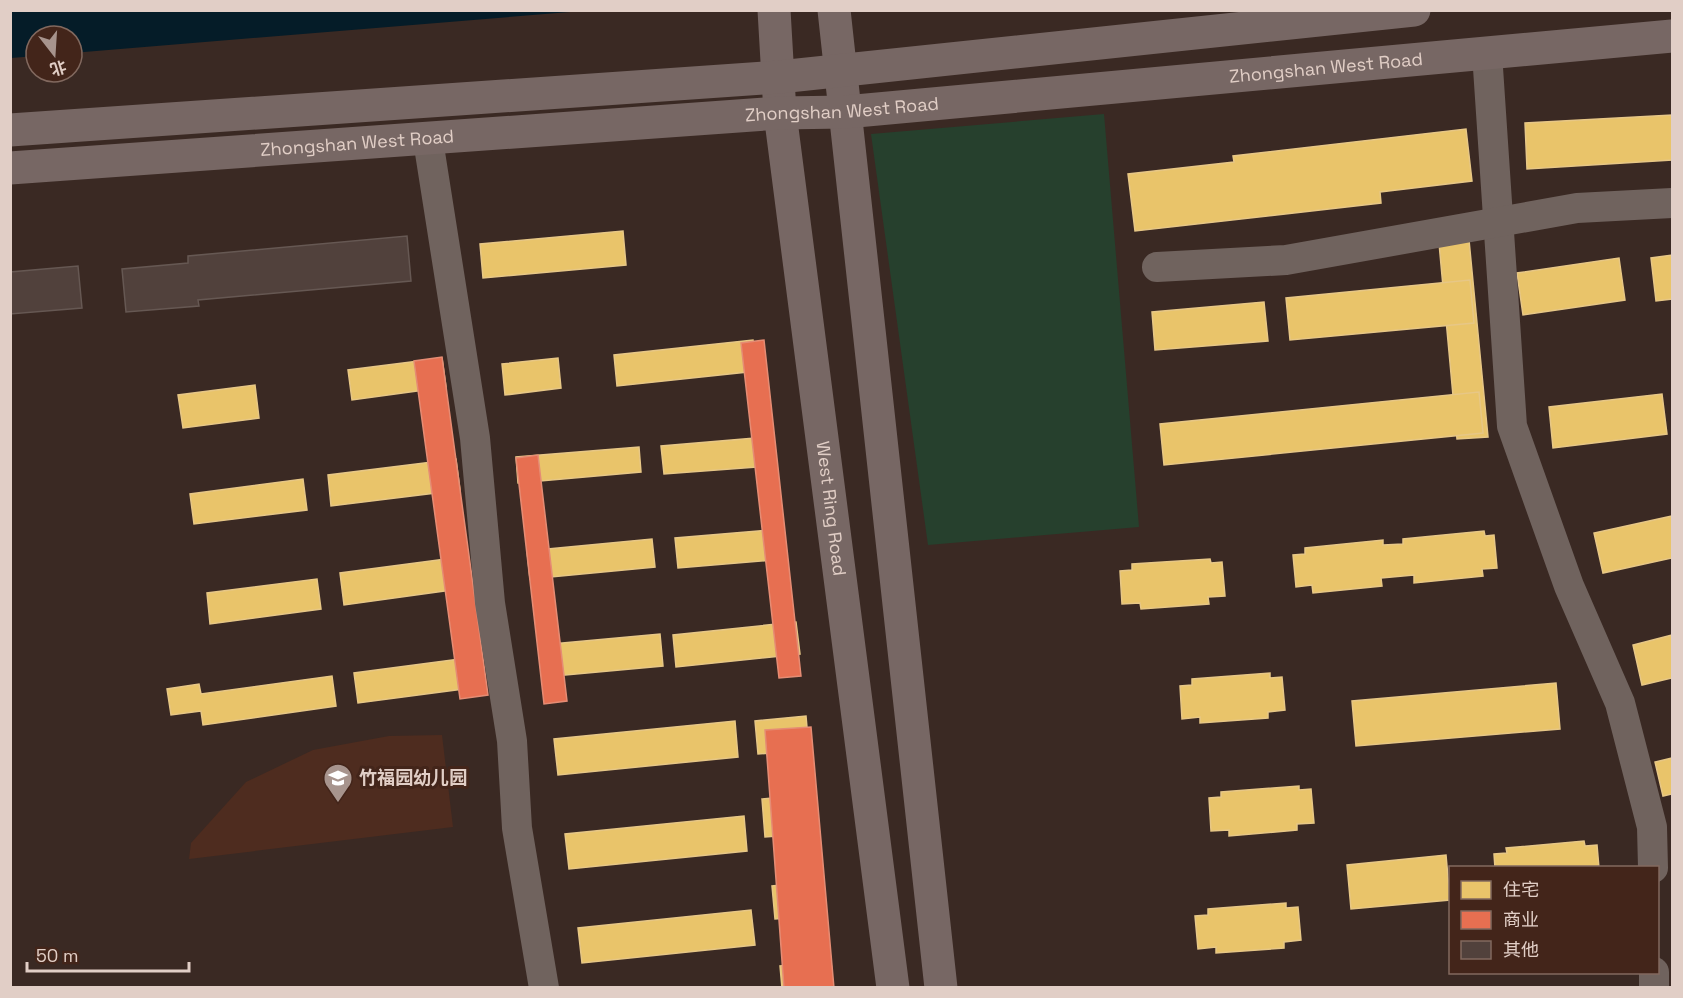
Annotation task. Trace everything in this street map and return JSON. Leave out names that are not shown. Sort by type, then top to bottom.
[{"type":"main road","points":[[834,10],[941,987]]},
{"type":"main road","name":"Zhongshan West Road","points":[[10,130],[779,77],[1414,10]]},
{"type":"main road","name":"West Ring Road","points":[[776,21],[780,113],[893,987]]},
{"type":"main road","name":"Zhongshan West Road","points":[[10,168],[428,140],[780,113],[845,112],[1672,36]]},
{"type":"street","points":[[1487,53],[1512,426],[1569,586],[1620,703],[1652,826],[1653,866]]},
{"type":"street","points":[[428,140],[474,438],[490,603],[512,741],[517,828],[544,987]]},
{"type":"street","points":[[1156,267],[1286,260],[1577,208],[1672,203]]},
{"type":"shaded area","name":"竹福园幼儿园","points":[[442,735],[453,827],[189,859],[191,843],[246,782],[313,750],[389,736]]},
{"type":"green space","points":[[1104,114],[1139,527],[928,545],[871,134]]},
{"type":"water","points":[[11,10],[582,10],[84,52],[84,24],[24,24],[24,57],[11,58]]},
{"type":"building: 住宅","points":[[1672,115],[1672,160],[1527,169],[1525,123]]},
{"type":"building: 住宅","points":[[1466,129],[1472,181],[1380,192],[1381,203],[1135,231],[1128,174],[1234,162],[1233,156]]},
{"type":"building: 住宅","points":[[623,231],[626,265],[483,278],[480,244]]},
{"type":"building: 住宅","points":[[1469,240],[1488,437],[1457,439],[1439,243]]},
{"type":"building: 住宅","points":[[1672,255],[1672,299],[1656,301],[1651,258]]},
{"type":"building: 住宅","points":[[1619,258],[1625,300],[1523,315],[1517,273]]},
{"type":"building: 住宅","points":[[1470,280],[1474,323],[1290,340],[1286,298]]},
{"type":"building: 住宅","points":[[1264,302],[1268,341],[1155,350],[1152,312]]},
{"type":"building: 住宅","points":[[753,340],[757,371],[617,386],[614,355]]},
{"type":"building: 住宅","points":[[442,358],[446,387],[352,400],[348,370]]},
{"type":"building: 住宅","points":[[558,358],[561,388],[505,395],[502,364]]},
{"type":"building: 住宅","points":[[255,385],[259,418],[183,428],[178,395]]},
{"type":"building: 住宅","points":[[1479,392],[1483,433],[1164,465],[1160,424]]},
{"type":"building: 住宅","points":[[1662,394],[1667,434],[1553,448],[1549,407]]},
{"type":"building: 住宅","points":[[768,437],[771,466],[664,474],[661,446]]},
{"type":"building: 住宅","points":[[639,447],[641,472],[518,483],[516,457]]},
{"type":"building: 住宅","points":[[456,459],[460,490],[331,506],[328,475]]},
{"type":"building: 住宅","points":[[303,479],[307,510],[194,524],[190,494]]},
{"type":"building: 住宅","points":[[1672,516],[1672,558],[1603,573],[1594,533]]},
{"type":"building: 住宅","points":[[783,529],[785,559],[678,568],[675,538]]},
{"type":"building: 住宅","points":[[1484,531],[1485,536],[1494,535],[1497,568],[1482,569],[1483,576],[1414,583],[1414,575],[1381,578],[1382,586],[1313,593],[1312,585],[1296,587],[1293,555],[1305,554],[1305,548],[1383,540],[1383,545],[1403,544],[1403,539]]},
{"type":"building: 住宅","points":[[652,539],[655,567],[530,579],[527,551]]},
{"type":"building: 住宅","points":[[468,556],[473,587],[344,605],[340,573]]},
{"type":"building: 住宅","points":[[1210,559],[1211,563],[1222,562],[1225,596],[1208,597],[1209,604],[1141,609],[1140,603],[1122,604],[1120,571],[1132,570],[1132,564]]},
{"type":"building: 住宅","points":[[317,579],[321,609],[210,624],[207,593]]},
{"type":"building: 住宅","points":[[796,622],[800,654],[676,667],[673,635]]},
{"type":"building: 住宅","points":[[660,634],[663,666],[544,677],[541,645]]},
{"type":"building: 住宅","points":[[1672,635],[1672,678],[1642,685],[1633,645]]},
{"type":"building: 住宅","points":[[482,656],[486,686],[358,703],[354,673]]},
{"type":"building: 住宅","points":[[1270,673],[1270,678],[1282,677],[1285,710],[1268,712],[1268,718],[1200,723],[1200,717],[1182,719],[1180,686],[1192,685],[1192,679]]},
{"type":"building: 住宅","points":[[332,676],[336,706],[203,725],[201,711],[171,715],[167,689],[199,684],[201,694]]},
{"type":"building: 住宅","points":[[1556,683],[1560,729],[1356,746],[1352,701]]},
{"type":"building: 住宅","points":[[806,716],[809,750],[758,754],[755,721]]},
{"type":"building: 住宅","points":[[735,721],[738,757],[558,775],[554,739]]},
{"type":"building: 住宅","points":[[1672,758],[1672,794],[1663,796],[1655,762]]},
{"type":"building: 住宅","points":[[1299,786],[1299,790],[1311,789],[1314,823],[1297,824],[1297,830],[1229,836],[1229,830],[1211,831],[1209,798],[1221,797],[1221,792]]},
{"type":"building: 住宅","points":[[814,794],[818,833],[765,837],[762,799]]},
{"type":"building: 住宅","points":[[744,816],[747,851],[569,869],[565,834]]},
{"type":"building: 住宅","points":[[1584,841],[1585,846],[1597,845],[1599,866],[1495,866],[1494,854],[1507,853],[1506,848]]},
{"type":"building: 住宅","points":[[1446,855],[1449,900],[1351,909],[1347,865]]},
{"type":"building: 住宅","points":[[823,881],[826,915],[775,919],[772,886]]},
{"type":"building: 住宅","points":[[1286,903],[1286,908],[1298,907],[1301,940],[1284,942],[1284,948],[1216,953],[1216,947],[1198,949],[1195,916],[1208,915],[1208,909]]},
{"type":"building: 住宅","points":[[751,910],[755,945],[582,963],[578,928]]},
{"type":"building: 住宅","points":[[831,961],[833,988],[782,988],[780,966]]},
{"type":"building: 商业","points":[[764,340],[801,676],[779,678],[741,343]]},
{"type":"building: 商业","points":[[442,357],[488,695],[460,699],[414,361]]},
{"type":"building: 商业","points":[[538,455],[567,701],[544,704],[516,458]]},
{"type":"building: 商业","points":[[811,727],[834,988],[784,988],[765,730]]},
{"type":"building: 其他","points":[[407,236],[411,281],[198,300],[199,306],[126,312],[122,269],[188,263],[188,256]]},
{"type":"building: 其他","points":[[78,266],[82,308],[10,314],[10,272]]},
{"type":"place","name":"竹福园幼儿园","points":[[338,804]]}]
